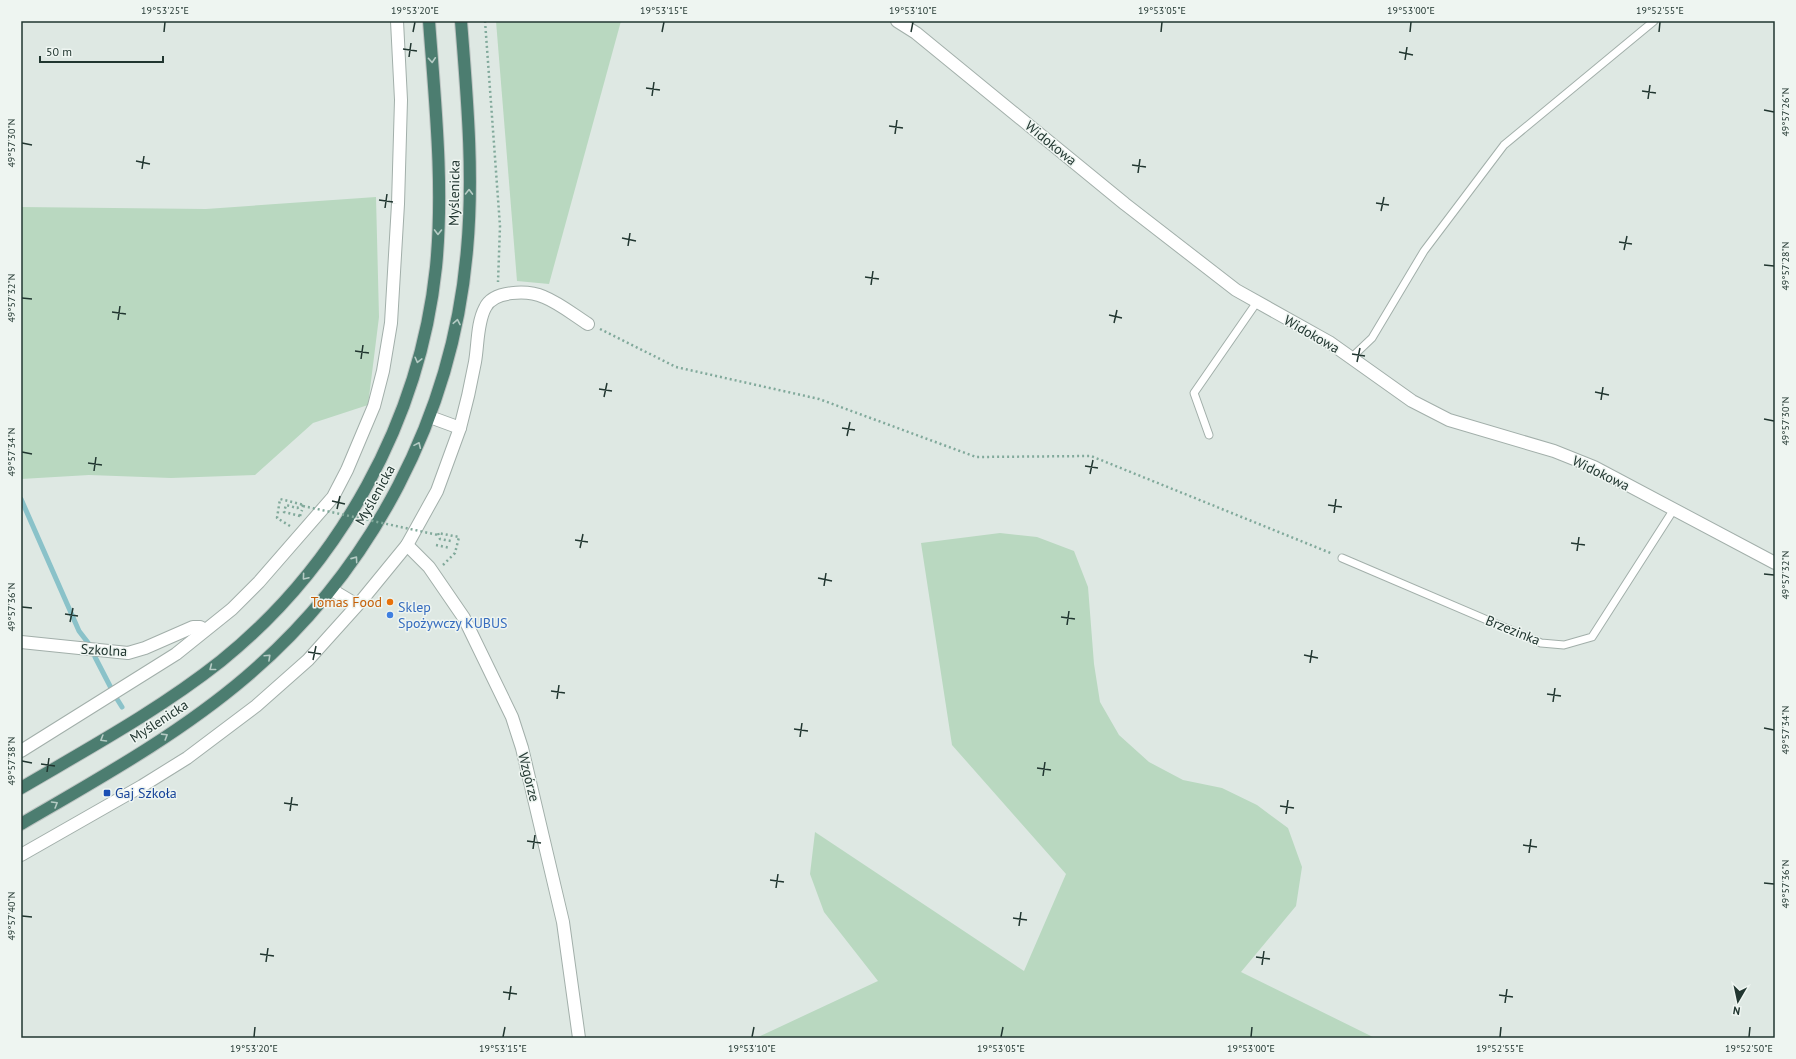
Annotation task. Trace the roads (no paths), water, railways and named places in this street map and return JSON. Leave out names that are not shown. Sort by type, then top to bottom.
[{"type":"highway","name":"Myślenicka","points":[[21,788],[171,698],[245,640],[281,604],[313,568],[345,524],[376,470],[400,415],[414,372],[426,326],[436,268],[439,191],[435,100],[429,21]]},
{"type":"highway","name":"Myślenicka","points":[[21,824],[169,734],[222,697],[278,649],[332,590],[383,516],[419,445],[430,418],[446,369],[455,331],[468,249],[470,166],[468,112],[461,21]]},
{"type":"street","points":[[21,751],[176,654],[232,609],[259,582],[333,497],[347,470],[374,406],[384,371],[391,323],[398,204],[401,100],[397,21]]},
{"type":"street","name":"Widokowa","points":[[897,21],[916,33],[1125,204],[1236,290],[1329,342],[1412,401],[1449,420],[1554,451],[1594,467],[1775,563]]},
{"type":"street","points":[[21,855],[142,786],[221,733],[256,706],[308,660],[357,605],[407,545],[437,491],[460,428],[470,390],[482,315],[485,307],[496,296],[525,294],[544,297],[588,324]]},
{"type":"street","points":[[430,418],[460,428]]},
{"type":"street","name":"Wzgórze","points":[[407,545],[434,575],[464,618],[512,717],[520,742],[562,922],[570,967],[579,1038]]},
{"type":"street","points":[[332,590],[357,605]]},
{"type":"street","name":"Szkolna","points":[[21,642],[128,653],[146,648],[193,627],[200,627],[205,630]]},
{"type":"lane","points":[[1352,358],[1372,338],[1424,251],[1504,145],[1654,21]]},
{"type":"lane","points":[[1209,435],[1194,393],[1256,302]]},
{"type":"lane","name":"Brzezinka","points":[[1342,558],[1541,643],[1564,645],[1592,637],[1674,509]]},
{"type":"waterway","points":[[21,499],[79,631],[89,644]]},
{"type":"waterway","points":[[95,657],[111,688]]},
{"type":"waterway","points":[[117,699],[122,707]]},
{"type":"place","name":"Tomas Food","points":[[390,602]]},
{"type":"place","name":"Sklep Spożywczy KUBUS","points":[[390,615]]},
{"type":"place","name":"Gaj Szkoła","points":[[107,793]]}]
